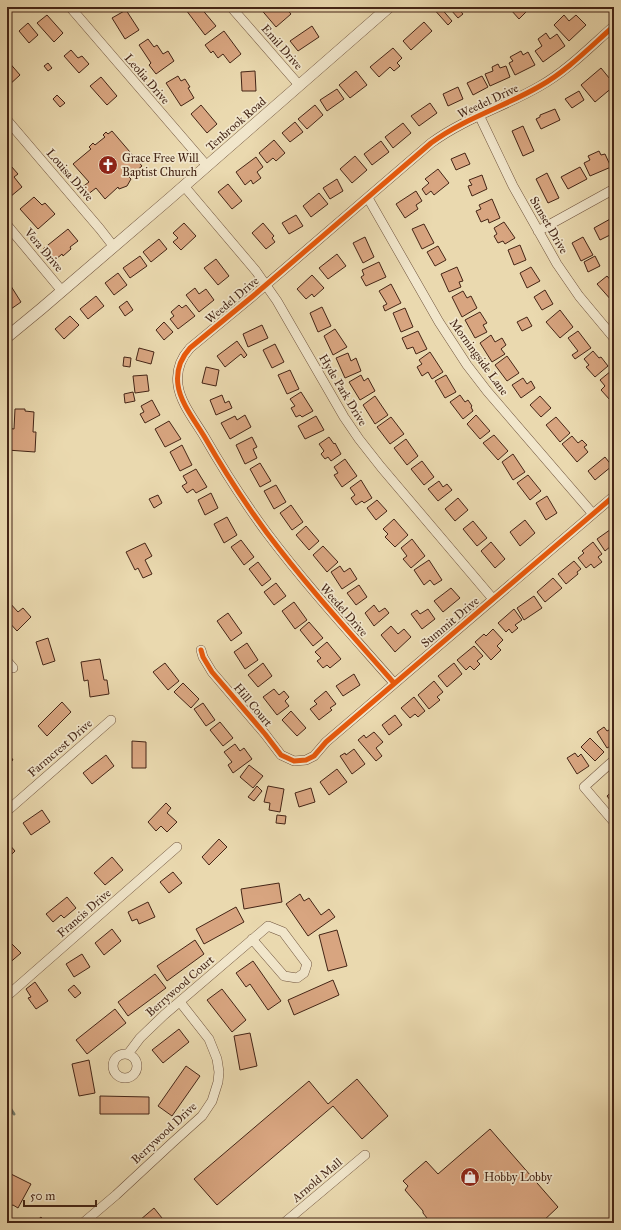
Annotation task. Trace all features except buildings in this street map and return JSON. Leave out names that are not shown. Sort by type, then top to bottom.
[{"type":"street","name":"Leolia Drive","points":[[70,7],[207,166]]},
{"type":"street","name":"Emil Drive","points":[[232,7],[299,85]]},
{"type":"street","name":"Tenbrook Road","points":[[7,337],[114,247],[389,7]]},
{"type":"street","name":"Weedel Drive","points":[[394,684],[299,573],[263,528],[216,457],[188,408],[180,392],[178,371],[187,352],[431,143],[452,128],[528,93],[550,80],[614,26]]},
{"type":"street","name":"Sunset Drive","points":[[480,115],[507,175],[571,286],[585,304],[613,333]]},
{"type":"street","name":"Louisa Drive","points":[[7,120],[114,247]]},
{"type":"street","name":"Hyde Park Drive","points":[[184,186],[250,263],[266,285],[277,301],[344,417],[361,442],[380,467],[493,599]]},
{"type":"street","points":[[538,231],[614,189]]},
{"type":"street","name":"Morningside Lane","points":[[368,198],[439,322],[467,365],[487,391],[593,514]]},
{"type":"street","name":"Vera Drive","points":[[7,225],[62,291]]},
{"type":"street","name":"Summit Drive","points":[[299,761],[306,760],[314,756],[326,742],[614,496]]},
{"type":"street","name":"Hill Court","points":[[201,650],[203,658],[212,672],[277,750],[287,759],[299,761]]},
{"type":"street","name":"Farmcrest Drive","points":[[7,811],[111,720]]},
{"type":"street","points":[[614,760],[584,787],[614,822]]},
{"type":"street","name":"Francis Drive","points":[[7,996],[177,847]]},
{"type":"street","name":"Berrywood Court","points":[[128,1054],[140,1038],[164,1015],[252,939],[268,926],[283,932],[307,964],[304,973],[297,978],[284,976],[252,939]]},
{"type":"street","name":"Berrywood Drive","points":[[83,1223],[116,1195],[202,1116],[212,1101],[218,1082],[219,1072],[217,1059],[209,1039],[180,1002]]},
{"type":"street","name":"Arnold Mall","points":[[284,1223],[365,1155]]},
{"type":"waterway","points":[[7,1094],[8,1105],[14,1114]]},
{"type":"cycle path","points":[[394,683],[297,571],[267,533],[242,497],[185,405],[178,385],[180,365],[190,348],[253,296],[431,143],[457,126],[550,80],[578,58],[614,26]]},
{"type":"cycle path","points":[[201,650],[203,657],[212,672],[281,755],[294,761],[306,760],[314,756],[326,742],[614,496]]},
{"type":"place","name":"Grace Free Will Baptist Church","points":[[108,165]]},
{"type":"place","name":"Hobby Lobby","points":[[470,1177]]}]
